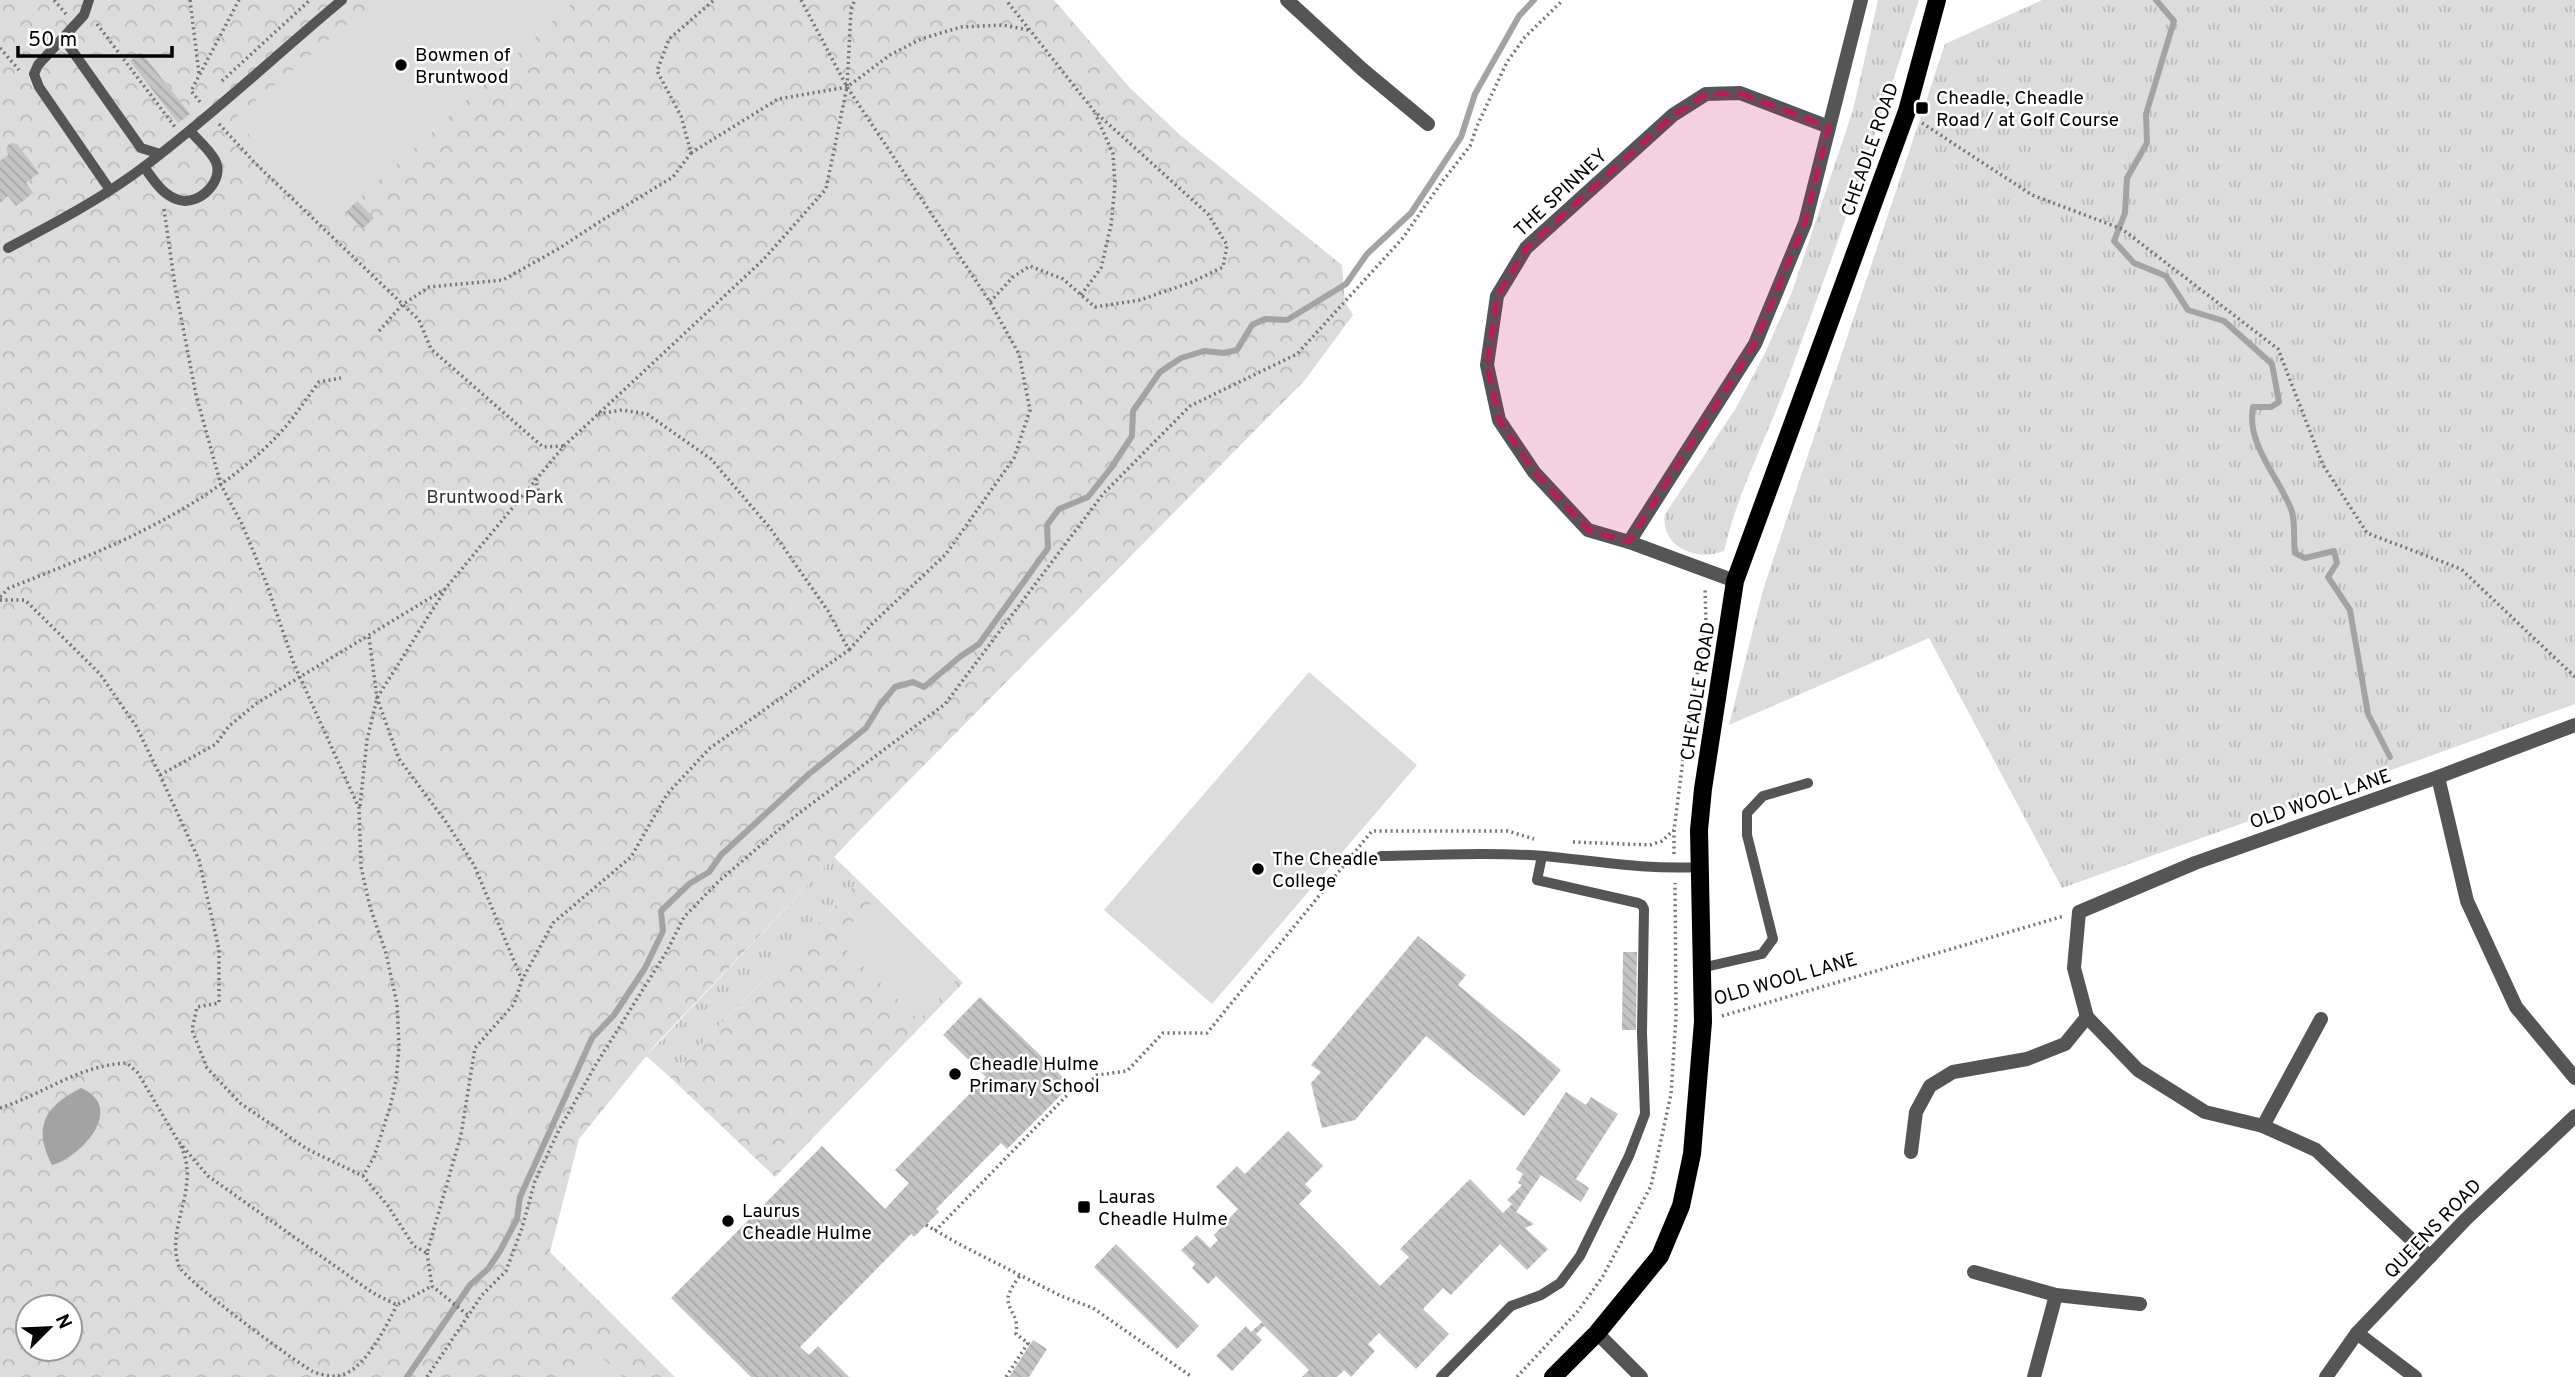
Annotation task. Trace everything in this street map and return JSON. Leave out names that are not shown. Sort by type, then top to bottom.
[{"type":"main road","name":"CHEADLE ROAD","points":[[1553,1377],[1597,1332],[1660,1256],[1681,1206],[1692,1154],[1703,1021],[1699,830],[1735,581],[1907,111],[1937,0]]},
{"type":"street","points":[[1287,0],[1363,70],[1428,124]]},
{"type":"street","points":[[1629,542],[1755,344],[1805,223],[1861,0]]},
{"type":"street","name":"THE SPINNEY","points":[[1735,581],[1629,542],[1588,530],[1534,472],[1499,420],[1487,365],[1497,296],[1526,248],[1673,115],[1706,94],[1740,93],[1829,127]]},
{"type":"street","name":"OLD WOOL LANE","points":[[2079,912],[2195,863],[2438,777],[2575,725]]},
{"type":"street","points":[[2438,777],[2468,901],[2489,948],[2516,1007],[2575,1078]]},
{"type":"street","points":[[2079,912],[2074,968],[2087,1017],[2138,1070],[2205,1112],[2263,1126],[2316,1150],[2430,1257]]},
{"type":"street","points":[[1911,1152],[1916,1112],[1930,1086],[1953,1072],[2027,1059],[2066,1044],[2087,1017]]},
{"type":"street","points":[[2263,1126],[2320,1019]]},
{"type":"street","name":"QUEENS ROAD","points":[[2326,1377],[2357,1333],[2507,1180],[2575,1116]]},
{"type":"street","points":[[1974,1272],[2056,1296],[2140,1304]]},
{"type":"street","points":[[2034,1377],[2056,1296]]},
{"type":"street","points":[[1597,1332],[1641,1377]]},
{"type":"street","points":[[2357,1333],[2415,1377]]},
{"type":"lane","points":[[89,0],[84,15],[38,65],[34,74],[39,87],[110,190]]},
{"type":"lane","points":[[8,248],[110,190],[144,167],[342,0]]},
{"type":"lane","points":[[64,39],[141,148],[160,154]]},
{"type":"lane","points":[[144,167],[161,190],[180,201],[194,200],[208,191],[216,176],[216,160],[186,134]]},
{"type":"lane","points":[[1701,968],[1762,954],[1773,939],[1747,835],[1747,813],[1763,796],[1808,783]]},
{"type":"lane","points":[[1381,856],[1494,854],[1542,856],[1666,869],[1700,867]]},
{"type":"lane","points":[[1441,1377],[1511,1306],[1541,1295],[1560,1283],[1580,1256],[1605,1207],[1645,1114],[1642,1033],[1644,909],[1638,903],[1537,880],[1542,856]]},
{"type":"path","points":[[190,0],[200,76]]},
{"type":"path","points":[[239,0],[191,91],[255,163],[419,320],[431,349],[543,447],[564,446]]},
{"type":"path","points":[[220,83],[310,0]]},
{"type":"path","points":[[691,153],[681,116],[657,71],[669,39],[714,0]]},
{"type":"path","points":[[469,1316],[432,1286],[427,1252],[461,1135],[475,1048],[514,1004],[522,981],[553,923],[631,857],[667,794],[710,748],[849,650],[873,623],[946,554],[1014,458],[1030,410],[1019,354],[990,302],[847,87],[801,0]]},
{"type":"path","points":[[363,1176],[374,1157],[390,1107],[400,1047],[397,1004],[386,953],[370,906],[361,867],[359,808],[377,698],[445,589],[564,446],[762,260],[826,189],[847,87],[851,9],[855,0]]},
{"type":"path","points":[[990,302],[1013,277],[1030,266],[1063,279],[1095,307],[1140,300],[1192,282],[1223,267],[1227,245],[1208,215],[1094,111],[1006,0]]},
{"type":"path","points":[[427,1377],[482,1295],[506,1270],[522,1228],[535,1181],[559,1130],[595,1066],[667,951],[684,917],[719,881],[790,820],[945,704],[1103,494],[1190,406],[1297,354],[1402,239],[1471,146],[1477,126],[1507,62],[1525,37],[1563,0]]},
{"type":"path","points":[[97,16],[97,26],[186,134]]},
{"type":"path","points":[[379,331],[402,305],[429,287],[503,280],[558,249],[673,177],[691,153],[778,99],[847,87],[891,55],[921,39],[961,27],[1003,25],[1030,30]]},
{"type":"path","points":[[0,48],[20,71],[34,74]]},
{"type":"path","points":[[1081,295],[1101,268],[1111,225],[1115,185],[1113,154],[1094,111]]},
{"type":"path","points":[[1907,111],[2032,195],[2122,229],[2278,349],[2323,465],[2367,533],[2461,569],[2575,677]]},
{"type":"path","points":[[161,190],[195,395],[221,485],[242,524],[266,582],[293,664],[359,808]]},
{"type":"path","points":[[0,599],[9,588],[117,545],[221,485],[281,432],[319,382],[341,378]]},
{"type":"path","points":[[598,414],[622,410],[647,414],[711,459],[769,528],[828,611],[849,650]]},
{"type":"path","points":[[536,478],[542,505]]},
{"type":"path","points":[[160,775],[216,744],[229,726],[257,703],[445,589]]},
{"type":"path","points":[[0,599],[26,600],[100,674],[136,726],[199,860],[219,950],[219,1003],[197,1007],[192,1030],[207,1068],[240,1104],[307,1149],[363,1176],[388,1206],[414,1246],[427,1252]]},
{"type":"path","points":[[369,636],[377,698],[400,759],[474,865],[522,981]]},
{"type":"path","points":[[1566,842],[1650,845],[1662,841],[1674,830]]},
{"type":"path","points":[[935,1231],[1074,1088],[1079,1093],[1097,1075],[1127,1071],[1163,1034],[1207,1033],[1372,831],[1508,831],[1540,841]]},
{"type":"path","name":"OLD WOOL LANE","points":[[1703,1021],[2079,912]]},
{"type":"path","points":[[0,1108],[86,1069],[127,1063],[138,1073],[187,1160],[188,1180],[176,1232],[175,1251],[180,1269],[198,1288],[313,1372],[337,1377],[348,1373],[361,1362],[379,1338],[397,1304],[432,1286]]},
{"type":"path","points":[[178,1141],[208,1176],[373,1293],[397,1304]]},
{"type":"path","points":[[926,1225],[1061,1296],[1093,1308],[1192,1377]]},
{"type":"path","points":[[1006,1377],[1028,1343],[1016,1334],[1016,1318],[1008,1302],[1008,1297],[1021,1274]]},
{"type":"highlighted area","points":[[1740,93],[1829,127],[1805,223],[1755,344],[1629,542],[1588,530],[1534,472],[1499,420],[1487,365],[1497,296],[1526,248],[1673,115],[1706,94]]},
{"type":"green space","name":"Bruntwood Park","points":[[0,0],[1054,0],[1130,88],[1180,135],[1342,265],[1345,302],[1353,315],[1305,380],[857,833],[656,1044],[579,1139],[550,1252],[675,1377],[0,1377]]},
{"type":"green space","name":"Bowmen of Bruntwood","points":[[376,0],[576,0],[335,221],[234,119]]},
{"type":"green space","points":[[1878,0],[1919,0],[1837,243],[1785,387],[1736,509],[1724,551],[1714,554],[1692,553],[1674,543],[1668,535],[1665,514],[1736,408],[1766,351],[1792,292],[1853,110]]},
{"type":"green space","points":[[2042,0],[2575,0],[2575,704],[2062,888],[1929,638],[1729,725],[1763,590],[1945,44]]},
{"type":"green space","points":[[1309,672],[1417,765],[1212,1004],[1104,910]]},
{"type":"green space","points":[[834,857],[859,881],[670,1077],[646,1056]]},
{"type":"green space","points":[[859,881],[963,983],[775,1177],[670,1077]]},
{"type":"green space","points":[[875,898],[958,978],[919,1020],[836,940]]},
{"type":"green space","points":[[595,1351],[623,1377],[571,1377]]},
{"type":"shaded area","points":[[81,1088],[94,1097],[100,1107],[99,1119],[86,1143],[63,1161],[52,1165],[43,1139],[46,1119],[58,1102]]},
{"type":"building","points":[[141,52],[190,114],[178,123],[130,61]]},
{"type":"building","points":[[11,143],[17,144],[39,173],[26,183],[33,193],[16,206],[8,196],[0,203],[0,161],[8,155],[6,147]]},
{"type":"building","points":[[357,201],[374,218],[362,229],[346,212]]},
{"type":"building","points":[[1418,936],[1466,975],[1458,985],[1561,1070],[1524,1116],[1426,1036],[1355,1120],[1322,1128],[1311,1083],[1321,1072],[1311,1065]]},
{"type":"building","points":[[1623,952],[1637,952],[1636,1030],[1622,1030]]},
{"type":"building","points":[[980,997],[1071,1085],[1007,1149],[1001,1143],[936,1209],[939,1212],[914,1237],[911,1234],[800,1347],[809,1355],[818,1346],[849,1377],[751,1377],[671,1298],[822,1146],[885,1209],[909,1183],[895,1170],[986,1077],[943,1035]]},
{"type":"building","points":[[1566,1092],[1586,1105],[1591,1097],[1618,1114],[1576,1179],[1589,1188],[1581,1202],[1541,1175],[1516,1212],[1534,1224],[1525,1228],[1548,1249],[1527,1270],[1500,1244],[1451,1295],[1443,1288],[1423,1309],[1449,1334],[1416,1369],[1379,1333],[1368,1344],[1375,1351],[1351,1377],[1344,1370],[1337,1377],[1302,1377],[1309,1370],[1264,1326],[1256,1334],[1262,1340],[1232,1371],[1216,1356],[1246,1326],[1251,1332],[1262,1322],[1216,1276],[1208,1284],[1192,1268],[1195,1264],[1181,1250],[1197,1235],[1210,1248],[1218,1240],[1214,1235],[1238,1209],[1216,1187],[1237,1166],[1245,1174],[1288,1131],[1323,1166],[1305,1184],[1312,1191],[1299,1204],[1380,1286],[1409,1257],[1400,1249],[1470,1179],[1503,1213],[1512,1204],[1507,1200],[1522,1185],[1518,1183],[1523,1174],[1516,1169]]},
{"type":"building","points":[[1116,1244],[1199,1326],[1177,1349],[1094,1267]]},
{"type":"building","points":[[1033,1340],[1047,1349],[1029,1377],[1009,1377]]},
{"type":"waterway","points":[[407,1377],[470,1285],[488,1269],[500,1251],[517,1219],[520,1197],[592,1038],[614,1015],[645,968],[663,931],[661,911],[689,884],[709,872],[721,855],[809,774],[866,728],[895,687],[913,682],[924,687],[979,644],[1048,548],[1047,525],[1059,509],[1088,497],[1111,468],[1132,436],[1133,411],[1160,372],[1181,358],[1204,351],[1224,353],[1237,350],[1252,325],[1265,319],[1287,320],[1346,284],[1367,254],[1411,213],[1461,137],[1475,94],[1519,16],[1534,0]]},
{"type":"waterway","points":[[2156,0],[2174,21],[2146,114],[2147,143],[2127,178],[2125,213],[2114,241],[2134,263],[2166,276],[2188,310],[2224,321],[2272,364],[2279,402],[2271,407],[2253,407],[2254,434],[2264,460],[2291,509],[2295,553],[2305,558],[2334,551],[2337,563],[2328,577],[2350,610],[2368,714],[2390,757]]},
{"type":"place","name":"Bowmen of Bruntwood","points":[[401,65]]},
{"type":"place","name":"Cheadle, Cheadle Road / at Golf Course","points":[[1922,108]]},
{"type":"place","name":"The Cheadle College","points":[[1258,869]]},
{"type":"place","name":"Cheadle Hulme Primary School","points":[[955,1074]]},
{"type":"place","name":"Lauras Cheadle Hulme","points":[[1084,1207]]},
{"type":"place","name":"Laurus Cheadle Hulme","points":[[728,1221]]}]
